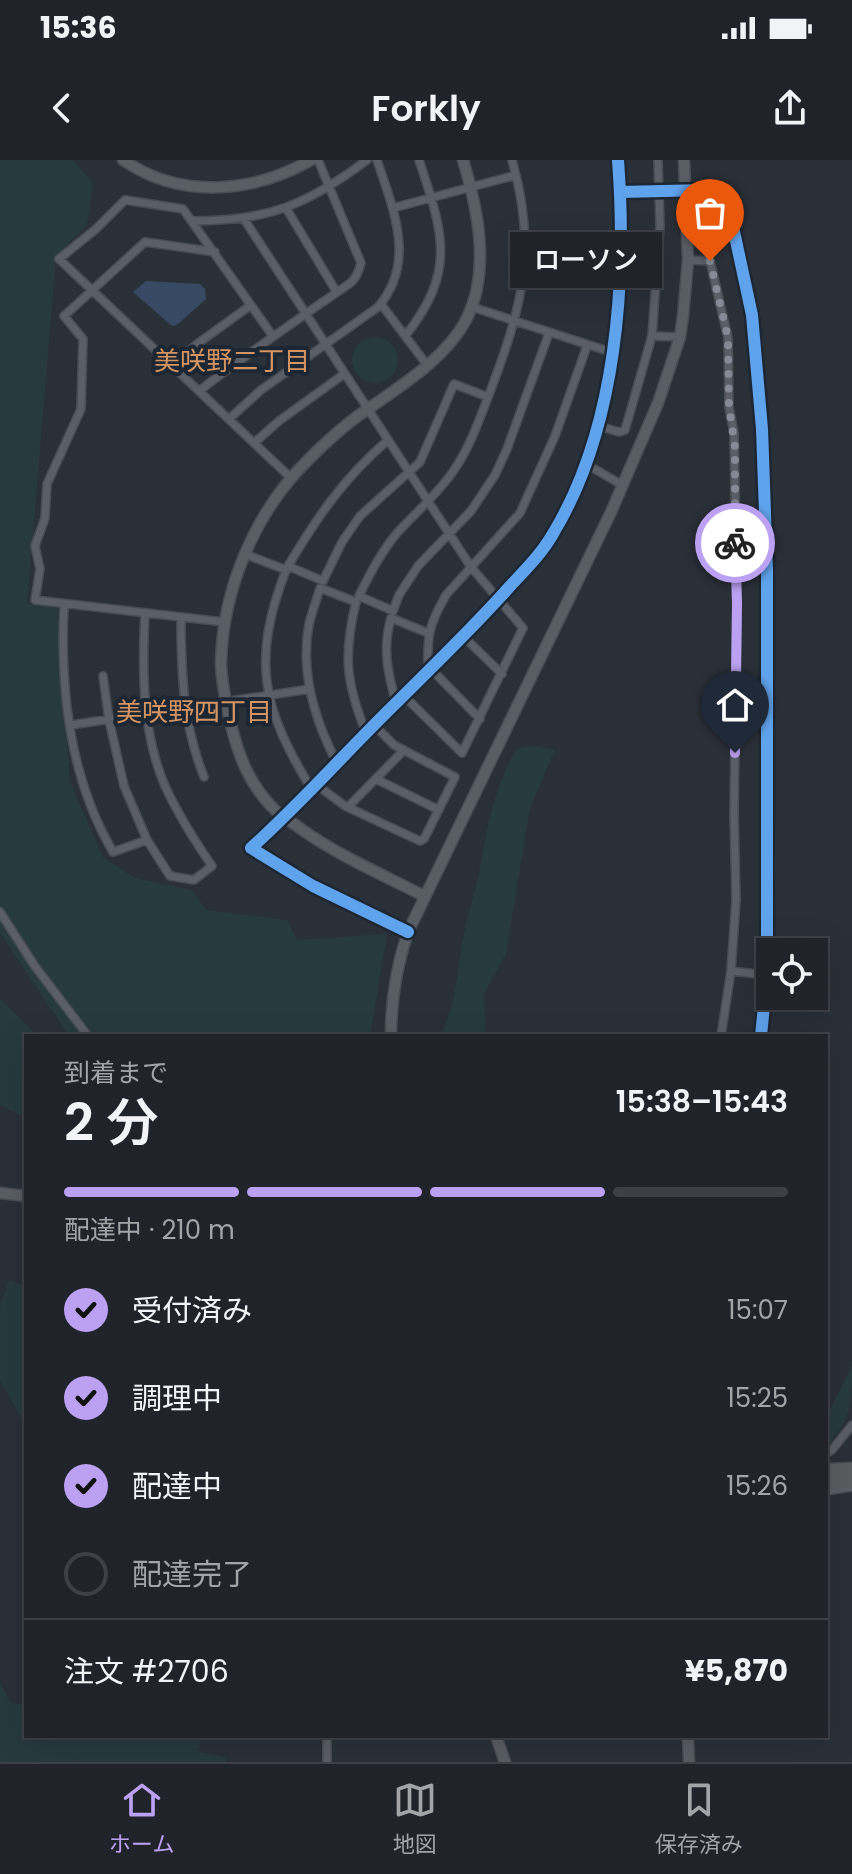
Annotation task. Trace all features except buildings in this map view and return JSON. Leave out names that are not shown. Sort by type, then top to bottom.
[{"type":"highway","points":[[828,1462],[852,1462]]},
{"type":"highway","points":[[828,1471],[852,1470]]},
{"type":"highway","points":[[828,1483],[852,1480]]},
{"type":"street","points":[[123,160],[162,181],[226,188],[257,184],[289,173],[311,160]]},
{"type":"street","points":[[199,391],[272,335],[351,283],[361,263],[318,160]]},
{"type":"street","points":[[193,221],[244,219],[286,208],[330,188],[367,160]]},
{"type":"street","points":[[229,419],[261,390],[381,304],[398,273],[401,242],[377,160]]},
{"type":"street","points":[[406,335],[426,309],[440,266],[440,240],[419,160]]},
{"type":"street","points":[[424,896],[317,841],[285,818],[259,793],[237,750],[221,663],[224,622],[245,554],[262,518],[291,478],[345,426],[427,365],[464,324],[477,291],[480,248],[471,187],[463,160]]},
{"type":"street","points":[[366,733],[352,697],[348,674],[347,651],[357,599],[372,567],[386,548],[457,467],[488,397],[523,289],[524,217],[512,160]]},
{"type":"street","points":[[408,932],[313,886],[251,848],[285,818],[464,637],[542,551],[555,532],[586,464],[599,426],[611,352],[621,246],[618,160]]},
{"type":"street","points":[[599,426],[619,432],[625,430],[652,336],[660,192],[658,160]]},
{"type":"street","points":[[391,1034],[391,1004],[408,932],[624,486],[648,431],[680,337],[688,260],[684,160]]},
{"type":"street","points":[[393,208],[516,175]]},
{"type":"street","points":[[620,192],[715,191],[727,199],[752,315],[762,429],[767,569],[767,938]]},
{"type":"street","points":[[272,335],[183,209],[125,200],[119,202],[111,215],[59,259],[291,478]]},
{"type":"street","points":[[286,208],[336,291]]},
{"type":"street","points":[[244,219],[471,567],[523,628],[465,750],[460,752],[404,696]]},
{"type":"street","points":[[215,252],[145,242],[64,316],[83,339],[81,409],[47,484],[45,518],[35,546],[40,569],[35,600],[224,622]]},
{"type":"street","points":[[688,260],[710,261],[728,338],[729,407],[734,433],[736,900],[731,971],[721,1034]]},
{"type":"street","points":[[381,304],[427,365]]},
{"type":"street","points":[[172,366],[251,305]]},
{"type":"street","points":[[472,307],[611,352]]},
{"type":"street","points":[[396,703],[386,660],[387,632],[392,614],[408,579],[479,501],[495,475],[549,333]]},
{"type":"street","points":[[652,336],[680,337]]},
{"type":"street","points":[[480,719],[430,670],[428,633],[446,595],[520,513],[549,450],[587,346]]},
{"type":"street","points":[[254,443],[344,374]]},
{"type":"street","points":[[337,763],[324,739],[310,689],[307,656],[309,624],[322,584],[342,542],[360,516],[410,472],[425,453],[454,384],[488,397]]},
{"type":"street","points":[[374,725],[394,745],[455,777],[424,839],[420,841],[314,787],[289,753],[277,723],[269,695],[265,655],[268,624],[287,568],[339,487],[388,440]]},
{"type":"street","points":[[586,464],[624,486]]},
{"type":"street","points":[[245,554],[287,568],[428,633]]},
{"type":"street","points":[[64,605],[64,683],[91,810],[113,852],[147,840]]},
{"type":"street","points":[[103,676],[124,786],[147,840],[170,876],[194,880],[212,866],[188,831],[157,762],[148,714],[143,648],[145,613]]},
{"type":"street","points":[[181,617],[185,708],[195,756],[204,777]]},
{"type":"street","points":[[464,637],[502,674]]},
{"type":"street","points":[[71,725],[310,689]]},
{"type":"street","points":[[348,807],[404,750]]},
{"type":"street","points":[[376,779],[439,810]]},
{"type":"street","points":[[0,912],[34,965],[86,1034]]},
{"type":"street","points":[[731,971],[756,974]]},
{"type":"street","points":[[761,1034],[764,1010]]},
{"type":"street","points":[[0,1193],[24,1196]]},
{"type":"street","points":[[828,1452],[852,1425]]},
{"type":"street","points":[[828,1491],[852,1487]]},
{"type":"street","points":[[327,1738],[327,1762]]},
{"type":"street","points":[[497,1738],[505,1762]]},
{"type":"street","points":[[688,1738],[689,1762]]},
{"type":"green space","points":[[0,160],[73,160],[93,183],[87,225],[56,256],[27,604],[57,608],[70,782],[103,857],[135,878],[192,890],[206,910],[287,920],[297,940],[387,934],[370,1034],[68,1034],[0,933]]},
{"type":"green space","points":[[375,337],[392,343],[398,360],[392,377],[375,383],[358,377],[352,360],[358,343]]},
{"type":"green space","points":[[533,745],[555,750],[530,809],[506,954],[484,994],[485,1034],[441,1034],[453,999],[489,821],[497,792],[516,749]]},
{"type":"green space","points":[[0,998],[35,1034],[24,1034],[24,1117],[0,1105]]},
{"type":"green space","points":[[9,1280],[24,1285],[24,1423],[0,1381],[0,1306]]},
{"type":"green space","points":[[852,1365],[849,1410],[841,1428],[828,1444],[828,1414]]},
{"type":"green space","points":[[0,1683],[11,1703],[24,1705],[24,1738],[201,1738],[198,1751],[226,1758],[226,1762],[76,1762],[75,1756],[75,1762],[0,1762]]},
{"type":"water","points":[[146,281],[200,284],[205,289],[206,299],[172,326],[133,292]]},
{"type":"cycle path","points":[[408,932],[313,886],[251,848],[483,616],[534,560],[554,532],[575,491],[592,446],[613,352],[621,254],[618,160]]},
{"type":"cycle path","points":[[620,192],[706,190],[727,199],[752,315],[762,429],[767,569],[767,975],[761,1034]]},
{"type":"way so far","points":[[710,261],[728,338],[729,407],[735,447],[735,543]]},
{"type":"place","name":"ローソン","points":[[710,261]]},
{"type":"district","name":"美咲野二丁目","points":[[232,361]]},
{"type":"district","name":"美咲野四丁目","points":[[194,712]]},
{"type":"route","points":[[735,543],[735,753]]}]
